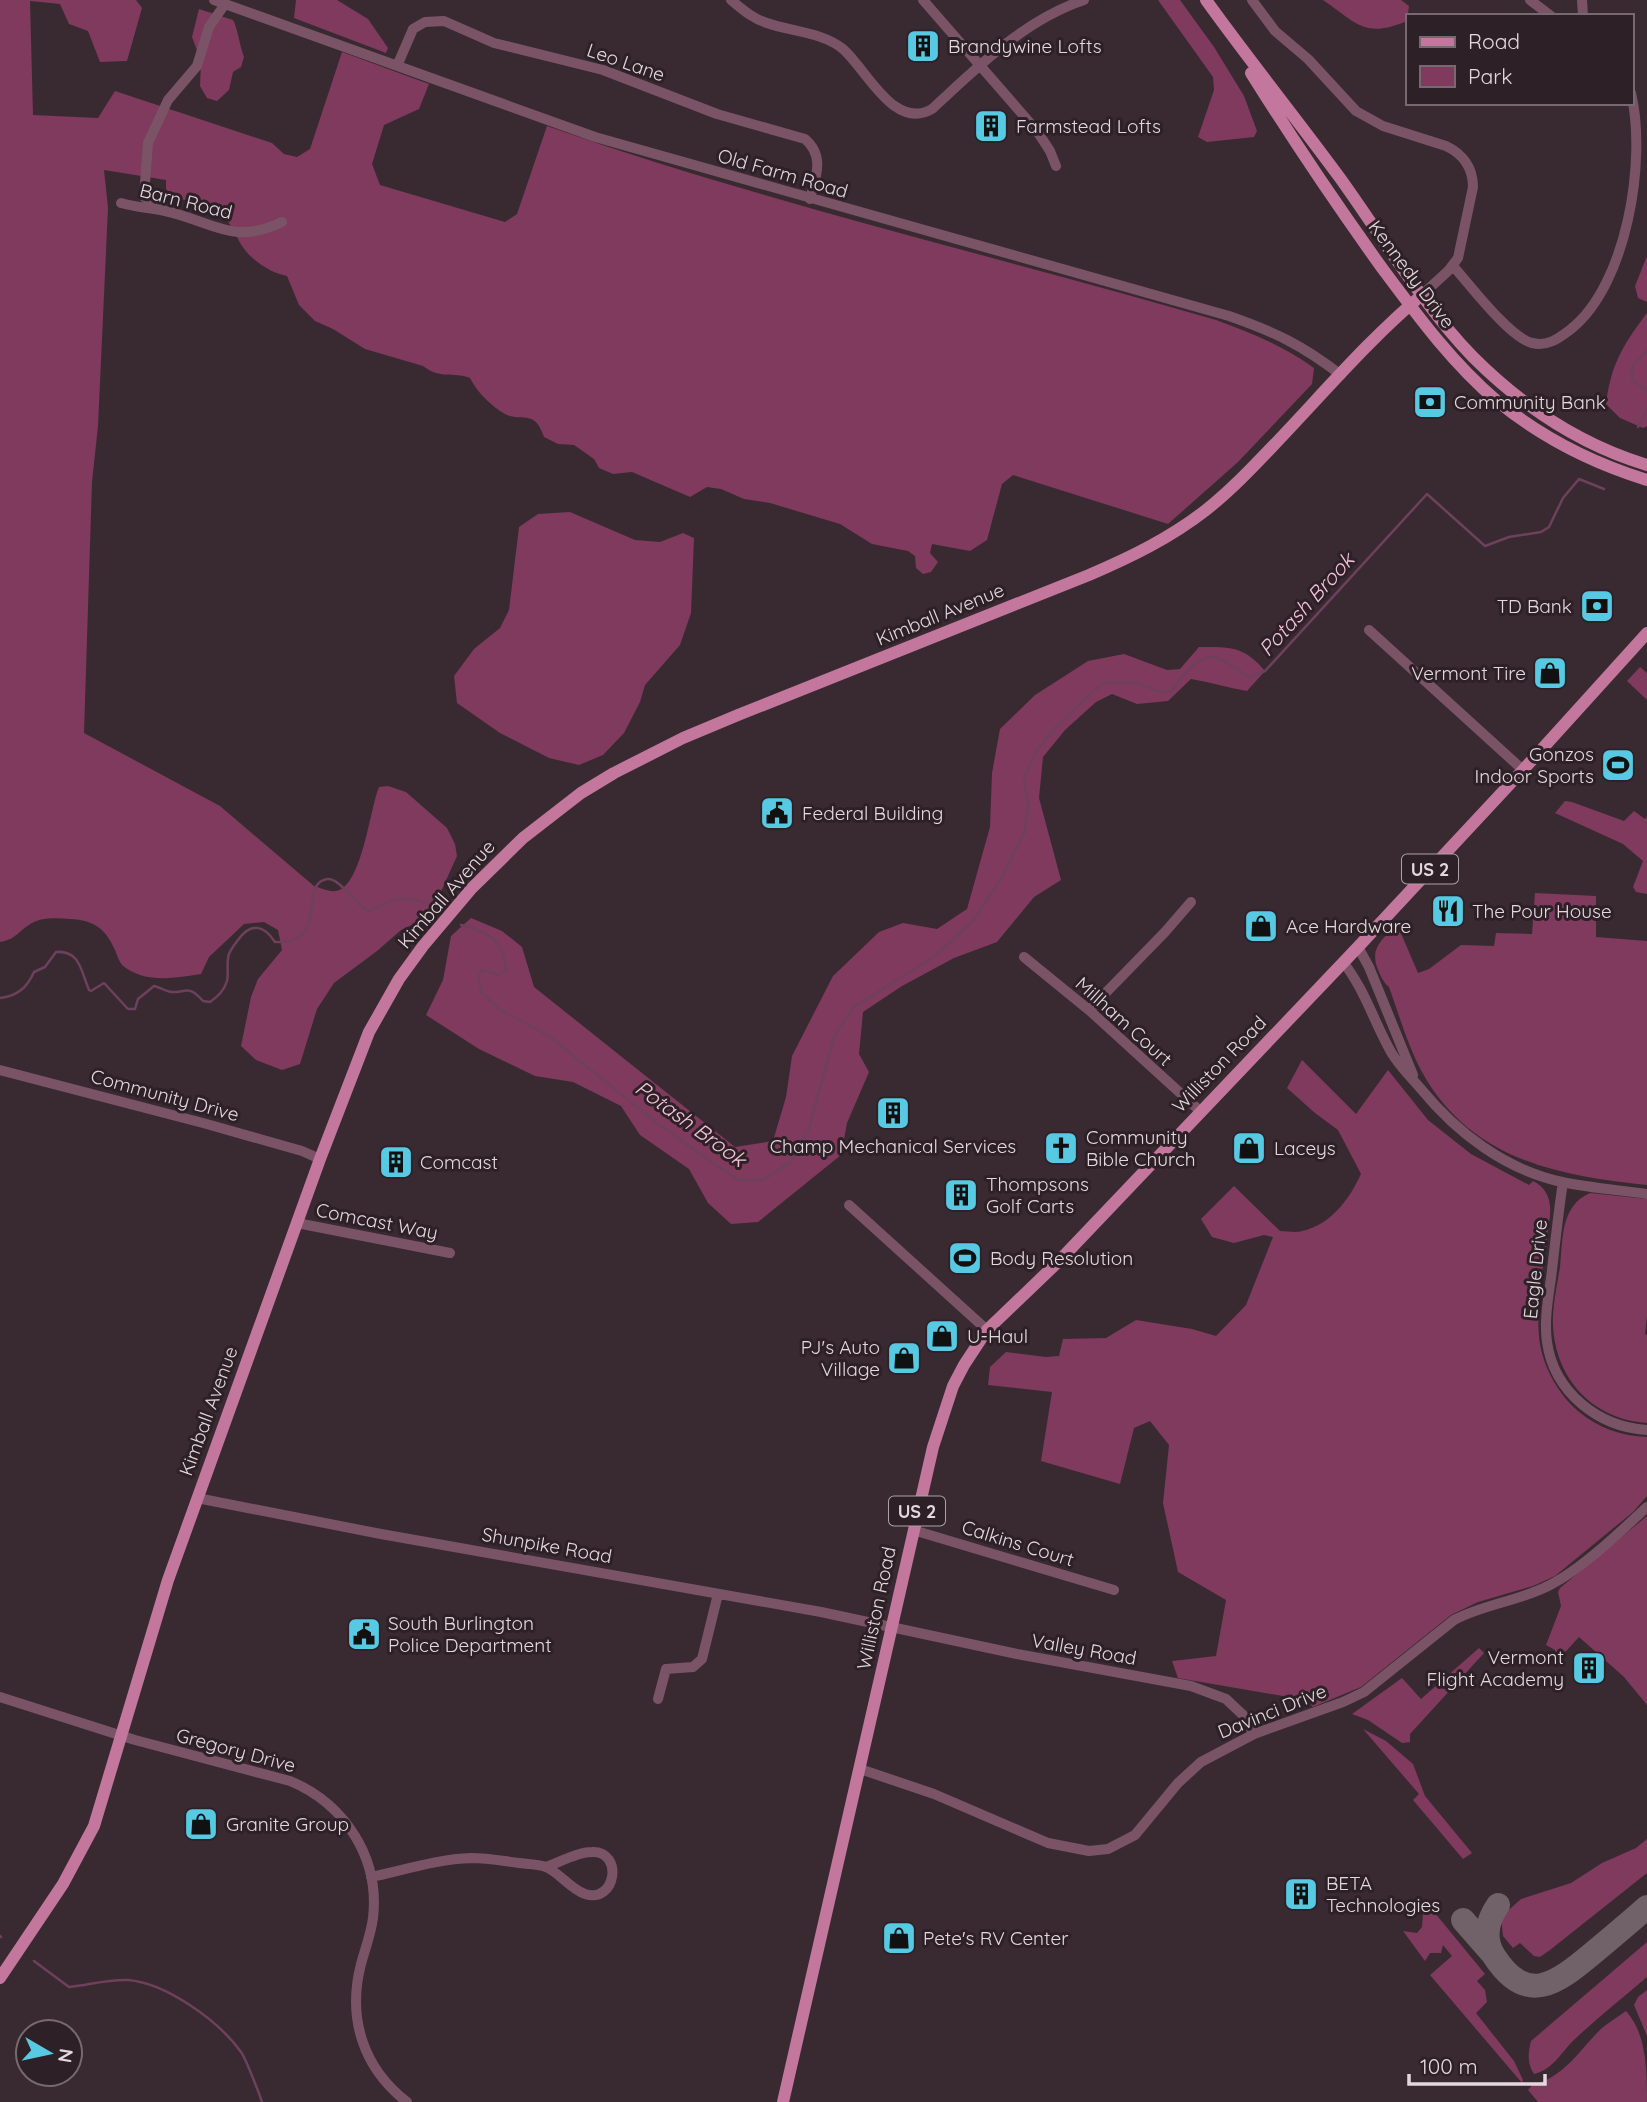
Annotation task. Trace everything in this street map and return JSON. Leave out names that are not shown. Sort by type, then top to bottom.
[{"type":"main road","name":"Kennedy Drive","points":[[1206,0],[1423,294],[1473,356],[1562,428],[1592,444],[1647,465]]},
{"type":"main road","name":"Kennedy Drive","points":[[1217,16],[1297,147],[1409,305],[1447,351],[1497,401],[1549,438],[1608,467],[1647,480]]},
{"type":"main road","name":"Kimball Avenue","points":[[0,1979],[63,1884],[88,1839],[102,1803],[159,1607],[197,1497],[369,1032],[399,979],[472,888],[514,846],[551,815],[614,773],[683,738],[1089,575],[1159,542],[1220,498],[1409,305],[1423,294]]},
{"type":"main road","name":"Williston Road","points":[[783,2102],[933,1447],[947,1400],[964,1365],[987,1331],[1059,1261],[1358,947],[1647,633]]},
{"type":"street","name":"Old Farm Road","points":[[214,0],[595,138],[1229,316],[1270,330],[1298,344],[1340,375]]},
{"type":"street","points":[[731,0],[765,23],[817,36],[835,44],[848,54],[892,105],[908,114],[919,115],[932,109],[1026,29],[1049,14],[1084,0]]},
{"type":"street","points":[[923,0],[1037,131],[1056,166]]},
{"type":"street","points":[[1252,0],[1275,31],[1308,60],[1356,111],[1383,125],[1454,149],[1468,163],[1473,187],[1463,241],[1453,266],[1423,294]]},
{"type":"street","points":[[1530,0],[1549,14]]},
{"type":"street","points":[[165,211],[144,197],[148,143],[168,100],[197,66],[209,27],[225,4]]},
{"type":"street","name":"Leo Lane","points":[[397,66],[413,29],[425,22],[438,20],[508,47],[612,73],[717,114],[805,139],[815,150],[818,164],[810,199]]},
{"type":"street","points":[[1453,266],[1521,339],[1535,344],[1549,343],[1574,326],[1591,307],[1608,281],[1625,245],[1634,213],[1640,172],[1640,137],[1633,100]]},
{"type":"street","name":"Barn Road","points":[[121,203],[165,211],[213,228],[247,234],[282,222]]},
{"type":"street","points":[[1369,630],[1523,770]]},
{"type":"street","points":[[1089,1010],[1191,902]]},
{"type":"street","points":[[1358,947],[1373,975],[1416,1082]]},
{"type":"street","name":"Millham Court","points":[[1024,957],[1089,1010],[1145,1064],[1200,1111]]},
{"type":"street","points":[[1343,962],[1362,990],[1399,1065],[1441,1112],[1471,1139],[1516,1165],[1563,1182],[1647,1194]]},
{"type":"street","name":"Community Drive","points":[[0,1070],[204,1123],[302,1151],[320,1159]]},
{"type":"street","name":"Eagle Drive","points":[[1563,1182],[1546,1317],[1547,1342],[1553,1366],[1568,1390],[1590,1412],[1618,1426],[1647,1430]]},
{"type":"street","points":[[849,1205],[987,1331]]},
{"type":"street","name":"Comcast Way","points":[[297,1223],[450,1253]]},
{"type":"street","name":"Shunpike Road","points":[[197,1497],[381,1534],[821,1612],[891,1627]]},
{"type":"street","name":"Davinci Drive","points":[[860,1769],[934,1794],[1048,1843],[1078,1850],[1099,1851],[1119,1845],[1135,1835],[1178,1783],[1201,1762],[1254,1734],[1364,1692],[1436,1633],[1468,1612],[1549,1586],[1577,1568],[1647,1507]]},
{"type":"street","name":"Calkins Court","points":[[913,1530],[1114,1590]]},
{"type":"street","points":[[659,1699],[666,1669],[693,1667],[702,1659],[718,1594]]},
{"type":"street","name":"Valley Road","points":[[891,1627],[1204,1689],[1226,1699],[1235,1707],[1254,1734]]},
{"type":"street","points":[[0,1697],[122,1736]]},
{"type":"street","name":"Gregory Drive","points":[[122,1736],[270,1775],[310,1790],[327,1802],[347,1823],[365,1855],[372,1877],[373,1919],[356,1988],[358,2029],[374,2068],[407,2102]]},
{"type":"street","points":[[372,1877],[473,1858],[546,1867],[593,1852],[602,1854],[609,1860],[613,1877],[604,1892],[591,1895],[582,1893],[546,1867]]},
{"type":"green space","points":[[0,0],[136,0],[142,8],[127,61],[100,62],[88,31],[69,24],[60,4],[30,1],[33,115],[98,118],[115,91],[272,143],[284,154],[297,157],[310,149],[342,52],[429,84],[419,109],[384,125],[372,164],[380,185],[505,222],[517,214],[547,126],[713,180],[1216,320],[1267,341],[1314,368],[1312,384],[1238,462],[1168,524],[1013,475],[1002,484],[987,540],[970,551],[932,544],[930,553],[938,562],[931,572],[923,574],[916,568],[915,556],[908,551],[872,544],[840,524],[770,503],[744,499],[721,489],[707,487],[690,497],[632,472],[613,474],[599,468],[594,459],[574,445],[558,444],[544,437],[532,419],[511,416],[500,411],[480,393],[470,378],[435,373],[423,366],[365,349],[315,321],[299,305],[287,276],[270,270],[253,259],[225,218],[216,210],[171,194],[166,189],[166,180],[104,170],[108,208],[98,426],[92,482],[84,733],[220,806],[314,886],[325,890],[336,891],[345,886],[352,876],[359,862],[379,787],[388,786],[406,792],[447,828],[455,844],[457,856],[439,896],[422,920],[401,930],[334,983],[317,1009],[300,1064],[282,1070],[256,1060],[241,1046],[251,997],[258,979],[282,950],[278,930],[264,922],[244,924],[209,957],[201,974],[170,978],[140,975],[122,965],[103,931],[86,921],[60,918],[41,920],[0,942]]},
{"type":"green space","points":[[296,0],[337,0],[368,19],[388,48],[386,53],[294,18]]},
{"type":"green space","points":[[1158,0],[1180,0],[1214,47],[1244,96],[1257,131],[1254,137],[1207,142],[1198,137],[1214,90],[1213,77]]},
{"type":"green space","points":[[1323,0],[1401,0],[1409,6],[1406,21],[1381,29],[1362,26]]},
{"type":"green space","points":[[199,9],[233,20],[244,57],[241,67],[233,72],[229,90],[217,101],[207,98],[200,86],[201,61],[192,37]]},
{"type":"green space","points":[[1647,256],[1647,302],[1638,298],[1635,286]]},
{"type":"green space","points":[[1647,313],[1647,426],[1643,428],[1620,418],[1606,404],[1611,377],[1619,356]]},
{"type":"green space","points":[[570,512],[635,540],[660,542],[683,533],[694,538],[691,613],[680,645],[645,685],[640,702],[624,733],[603,755],[579,765],[549,758],[500,733],[457,703],[454,676],[474,649],[500,628],[509,610],[519,527],[538,514]]},
{"type":"green space","points":[[1199,647],[1220,647],[1243,652],[1265,671],[1247,691],[1191,679],[1168,701],[1137,704],[1112,694],[1096,702],[1065,730],[1043,757],[1039,798],[1061,880],[1034,897],[997,942],[954,958],[902,986],[863,1012],[859,1054],[869,1072],[847,1123],[841,1155],[758,1222],[731,1224],[708,1203],[689,1169],[640,1135],[621,1106],[573,1082],[535,1076],[479,1049],[426,1015],[443,980],[451,936],[471,918],[502,931],[522,947],[534,987],[735,1147],[773,1141],[786,1097],[792,1056],[833,976],[879,932],[903,923],[937,929],[967,909],[990,827],[992,773],[1000,729],[1035,695],[1088,661],[1124,654],[1167,670],[1180,669]]},
{"type":"green space","points":[[1640,667],[1647,673],[1647,700],[1627,681]]},
{"type":"green space","points":[[1565,801],[1624,821],[1634,811],[1645,819],[1647,816],[1647,894],[1636,892],[1633,887],[1643,861],[1623,844],[1555,813]]},
{"type":"green space","points":[[1535,893],[1596,896],[1596,937],[1647,941],[1647,1185],[1581,1176],[1549,1168],[1519,1158],[1491,1144],[1465,1125],[1442,1101],[1422,1072],[1389,987],[1378,970],[1375,960],[1377,948],[1397,924],[1418,973],[1429,969],[1461,945],[1494,946],[1496,933],[1532,934]]},
{"type":"green space","points":[[1302,1060],[1356,1114],[1388,1070],[1428,1120],[1471,1154],[1529,1185],[1533,1181],[1543,1188],[1547,1194],[1550,1214],[1538,1324],[1540,1346],[1551,1377],[1570,1404],[1594,1422],[1610,1430],[1647,1437],[1647,1496],[1633,1512],[1555,1576],[1533,1586],[1478,1602],[1451,1615],[1361,1687],[1313,1707],[1306,1700],[1178,1678],[1172,1661],[1216,1656],[1226,1600],[1178,1572],[1163,1503],[1169,1445],[1150,1421],[1134,1428],[1120,1484],[1041,1461],[1052,1392],[988,1385],[990,1367],[1006,1352],[1059,1356],[1063,1339],[1106,1338],[1136,1320],[1192,1329],[1216,1336],[1246,1305],[1273,1237],[1264,1235],[1234,1243],[1212,1237],[1201,1219],[1234,1186],[1280,1231],[1302,1231],[1331,1217],[1361,1174],[1338,1130],[1287,1088]]},
{"type":"green space","points":[[1590,1193],[1647,1199],[1647,1423],[1610,1414],[1594,1405],[1570,1379],[1556,1346],[1553,1311],[1565,1225],[1573,1206]]},
{"type":"green space","points":[[1647,1516],[1647,1705],[1624,1677],[1579,1637],[1556,1662],[1555,1650],[1546,1645],[1561,1606],[1558,1592],[1560,1588]]},
{"type":"green space","points":[[1479,1648],[1484,1653],[1410,1734],[1410,1742],[1402,1743],[1368,1720],[1352,1714],[1402,1678],[1421,1699]]},
{"type":"green space","points":[[1363,1729],[1386,1741],[1413,1764],[1425,1796],[1472,1853],[1463,1859],[1413,1800],[1419,1794]]},
{"type":"green space","points":[[1647,1839],[1647,1873],[1540,1957],[1534,1956],[1520,1943],[1513,1948],[1503,1936],[1501,1917],[1521,1899],[1571,1883],[1602,1863],[1636,1848]]},
{"type":"green space","points":[[1430,1907],[1485,1974],[1477,1981],[1485,1990],[1487,2002],[1476,2013],[1514,2061],[1522,2083],[1430,1975],[1452,1956],[1443,1945],[1441,1953],[1430,1953],[1425,1961],[1403,1931],[1417,1933],[1422,1927],[1423,1913]]},
{"type":"green space","points":[[1647,1942],[1647,1977],[1584,2031],[1547,2069],[1534,2074],[1529,2058],[1531,2041]]},
{"type":"green space","points":[[1647,1990],[1647,2036],[1634,2005],[1638,1997]]},
{"type":"green space","points":[[1626,2011],[1642,2042],[1647,2102],[1538,2102],[1528,2090],[1533,2084],[1553,2076],[1571,2062],[1602,2028]]},
{"type":"waterway","name":"Potash Brook","points":[[1647,351],[1632,369],[1632,380],[1647,392]]},
{"type":"waterway","name":"Potash Brook","points":[[1638,427],[1647,410]]},
{"type":"waterway","name":"Potash Brook","points":[[461,925],[486,934],[502,951],[506,970],[499,975],[482,970],[478,978],[482,993],[499,1009],[549,1036],[657,1123],[717,1166],[739,1180],[763,1180],[792,1161],[809,1128],[835,1034],[854,1007],[935,956],[973,921],[1001,879],[1025,831],[1028,803],[1024,779],[1035,753],[1051,732],[1090,694],[1104,683],[1137,683],[1161,692],[1172,691],[1192,666],[1205,658],[1220,659],[1250,677],[1265,671],[1427,494],[1485,546],[1509,537],[1541,532],[1549,527],[1563,498],[1579,479],[1604,489]]},
{"type":"waterway","name":"Potash Brook","points":[[0,998],[21,990],[34,972],[45,967],[56,952],[64,952],[75,958],[89,990],[104,983],[128,1009],[135,1009],[138,999],[154,986],[171,992],[187,990],[203,1001],[210,1002],[226,985],[229,954],[243,934],[253,928],[262,929],[275,942],[292,940],[303,934],[311,914],[314,891],[318,883],[327,879],[337,882],[369,911],[401,899],[435,906]]},
{"type":"waterway","points":[[34,1961],[69,1987],[128,1980],[159,1988],[175,1996],[206,2016],[241,2052],[262,2102]]},
{"type":"taxiway","points":[[1498,1905],[1491,1917],[1488,1943],[1506,1972],[1518,1981],[1530,1985],[1555,1981],[1647,1907]]},
{"type":"taxiway","points":[[1463,1920],[1491,1952]]},
{"type":"place","name":"Brandywine Lofts","points":[[923,46]]},
{"type":"place","name":"Farmstead Lofts","points":[[991,126]]},
{"type":"place","name":"Community Bank","points":[[1430,402]]},
{"type":"place","name":"TD Bank","points":[[1597,606]]},
{"type":"place","name":"Vermont Tire","points":[[1550,673]]},
{"type":"place","name":"Gonzos Indoor Sports","points":[[1618,765]]},
{"type":"place","name":"Federal Building","points":[[777,813]]},
{"type":"place","name":"The Pour House","points":[[1448,911]]},
{"type":"place","name":"Ace Hardware","points":[[1261,926]]},
{"type":"place","name":"Champ Mechanical Services","points":[[893,1113]]},
{"type":"place","name":"Community Bible Church","points":[[1061,1148]]},
{"type":"place","name":"Laceys","points":[[1249,1148]]},
{"type":"place","name":"Comcast","points":[[396,1162]]},
{"type":"place","name":"Thompsons Golf Carts","points":[[961,1195]]},
{"type":"place","name":"Body Resolution","points":[[965,1258]]},
{"type":"place","name":"U-Haul","points":[[942,1336]]},
{"type":"place","name":"PJ's Auto Village","points":[[904,1358]]},
{"type":"place","name":"South Burlington Police Department","points":[[364,1634]]},
{"type":"place","name":"Vermont Flight Academy","points":[[1589,1668]]},
{"type":"place","name":"Granite Group","points":[[201,1824]]},
{"type":"place","name":"BETA Technologies","points":[[1301,1894]]},
{"type":"place","name":"Pete's RV Center","points":[[899,1938]]}]
